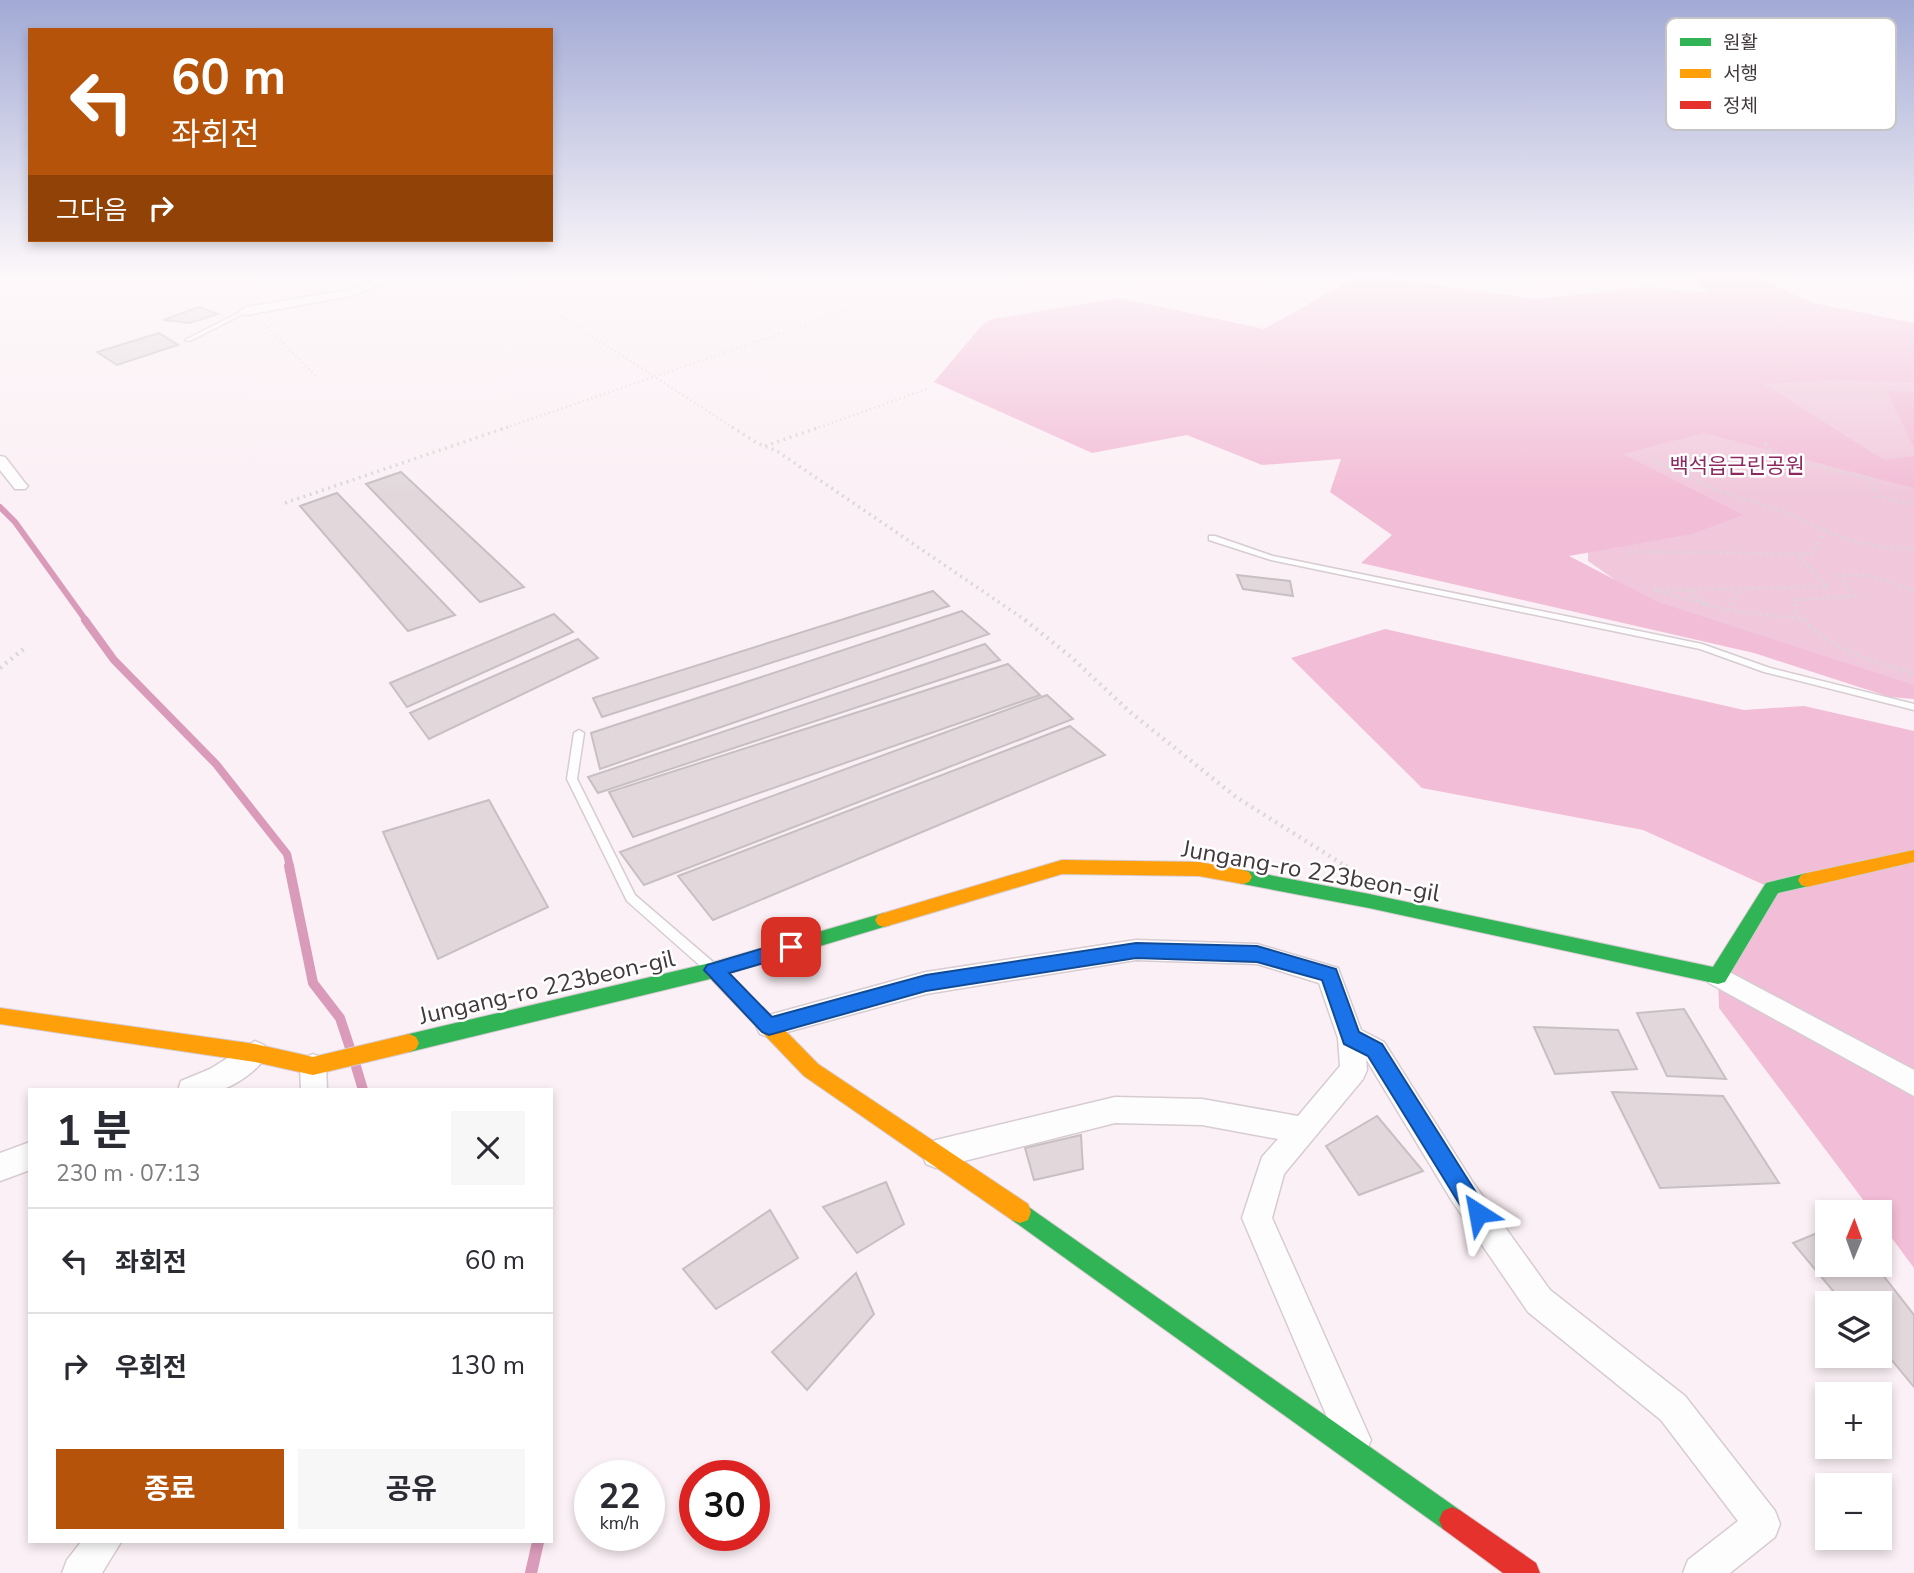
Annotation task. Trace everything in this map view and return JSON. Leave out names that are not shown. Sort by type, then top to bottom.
[{"type":"street","points":[[0,460],[20,486]]},
{"type":"street","points":[[1914,856],[1772,888],[1718,976],[1914,1084]]},
{"type":"street","name":"Jungang-ro 223beon-gil","points":[[0,1016],[255,1053],[319,1072],[414,1042],[714,970],[1062,867],[1199,869],[1369,901],[1718,976]]},
{"type":"street","points":[[769,1026],[926,983],[1136,950],[1257,954],[1329,975],[1351,1038],[1354,1070],[1272,1167],[1257,1218],[1360,1454]]},
{"type":"street","points":[[714,970],[811,1070],[936,1154],[1526,1573]]},
{"type":"street","points":[[1351,1038],[1375,1050],[1462,1191],[1539,1301],[1673,1408],[1762,1524],[1701,1573]]},
{"type":"street","points":[[196,1088],[219,1078],[255,1053]]},
{"type":"street","points":[[936,1154],[1115,1111],[1202,1112],[1303,1130]]},
{"type":"street","points":[[0,1167],[28,1157]]},
{"type":"street","points":[[80,1573],[102,1543]]},
{"type":"lane","points":[[1212,538],[1271,558],[1702,646],[1766,670],[1914,707]]},
{"type":"lane","points":[[579,733],[572,779],[631,898],[714,970]]},
{"type":"path","points":[[289,348],[317,378]]},
{"type":"path","points":[[612,348],[764,446],[777,451],[1031,624],[1072,657],[1130,712],[1236,797],[1366,878]]},
{"type":"path","points":[[285,503],[736,348]]},
{"type":"path","points":[[764,446],[927,389]]},
{"type":"path","points":[[1765,444],[1779,456],[1870,480],[1877,496],[1914,505]]},
{"type":"path","points":[[1655,461],[1719,491],[1782,511],[1844,540],[1914,549]]},
{"type":"path","points":[[1629,552],[1812,554],[1824,530]]},
{"type":"path","points":[[1795,553],[1828,587],[1738,591],[1654,590],[1709,608],[1802,619]]},
{"type":"path","points":[[1914,590],[1869,574],[1846,573],[1838,575],[1855,596],[1842,599],[1795,600],[1795,610],[1816,635],[1888,667],[1914,673]]},
{"type":"path","points":[[1690,591],[1709,608]]},
{"type":"path","points":[[1727,611],[1738,591]]},
{"type":"path","points":[[0,668],[26,647]]},
{"type":"green space","name":"백석읍근린공원","points":[[1647,348],[1839,348],[1914,371],[1914,693],[1654,607],[1588,561],[1588,530]]},
{"type":"shaded area","points":[[962,348],[1914,348],[1914,382],[1831,380],[1764,384],[1884,460],[1914,456],[1914,488],[1704,433],[1623,454],[1743,515],[1692,534],[1569,556],[1658,602],[1914,685],[1914,699],[1890,697],[1754,653],[1361,563],[1392,535],[1330,492],[1341,459],[1262,465],[1187,435],[1092,453],[934,382]]},
{"type":"shaded area","points":[[1887,391],[1914,392],[1914,448]]},
{"type":"shaded area","points":[[1385,629],[1744,710],[1804,706],[1914,731],[1914,1268],[1892,1238],[1892,1200],[1863,1200],[1719,1008],[1718,976],[1771,888],[1643,830],[1422,788],[1291,658]]},
{"type":"building","points":[[109,348],[168,348],[117,365],[97,352]]},
{"type":"building","points":[[401,472],[524,587],[480,602],[366,484]]},
{"type":"building","points":[[337,493],[455,615],[408,631],[300,506]]},
{"type":"building","points":[[1237,575],[1290,581],[1293,596],[1243,589]]},
{"type":"building","points":[[933,591],[949,606],[602,717],[593,698]]},
{"type":"building","points":[[962,611],[989,634],[600,769],[591,733]]},
{"type":"building","points":[[554,614],[573,632],[407,707],[390,683]]},
{"type":"building","points":[[578,639],[598,658],[429,739],[410,713]]},
{"type":"building","points":[[985,644],[1000,660],[598,793],[588,777]]},
{"type":"building","points":[[1008,664],[1040,695],[633,837],[609,792]]},
{"type":"building","points":[[1047,695],[1073,719],[644,885],[620,852]]},
{"type":"building","points":[[1070,726],[1105,755],[713,920],[678,876]]},
{"type":"building","points":[[489,800],[548,907],[438,959],[383,832]]},
{"type":"building","points":[[1684,1009],[1726,1079],[1667,1076],[1637,1013]]},
{"type":"building","points":[[1534,1027],[1618,1030],[1637,1069],[1555,1074]]},
{"type":"building","points":[[1612,1092],[1723,1096],[1779,1183],[1660,1188]]},
{"type":"building","points":[[1377,1116],[1423,1171],[1359,1195],[1326,1146]]},
{"type":"building","points":[[1081,1135],[1083,1169],[1034,1180],[1025,1148]]},
{"type":"building","points":[[886,1182],[904,1224],[857,1253],[823,1207]]},
{"type":"building","points":[[770,1210],[798,1258],[716,1309],[683,1269]]},
{"type":"building","points":[[1815,1234],[1815,1269],[1793,1243]]},
{"type":"building","points":[[856,1273],[874,1314],[807,1390],[772,1352]]},
{"type":"building","points":[[1822,1278],[1885,1278],[1914,1315],[1914,1387],[1892,1360],[1892,1291],[1833,1291]]},
{"type":"waterway","points":[[0,507],[15,522],[87,622]]},
{"type":"waterway","points":[[85,620],[114,660],[216,764],[287,854],[290,867]]},
{"type":"waterway","points":[[289,866],[313,983],[340,1018],[351,1051]]},
{"type":"waterway","points":[[355,1063],[362,1088]]},
{"type":"waterway","points":[[531,1573],[538,1543]]},
{"type":"traffic: fast","points":[[1243,877],[1369,901],[1718,976],[1772,888],[1807,880]]},
{"type":"traffic: fast","points":[[409,1043],[714,970],[884,920]]},
{"type":"traffic: fast","points":[[1020,1212],[1452,1520]]},
{"type":"traffic: slow","points":[[1807,880],[1914,856]]},
{"type":"traffic: slow","points":[[884,920],[1062,867],[1199,869],[1243,877]]},
{"type":"traffic: slow","points":[[714,970],[811,1070],[1020,1212]]},
{"type":"traffic: slow","points":[[0,1016],[255,1053],[313,1066],[409,1043]]},
{"type":"traffic: jam","points":[[1452,1520],[1526,1573]]},
{"type":"route","points":[[791,947],[714,970],[769,1026],[926,983],[1136,950],[1257,954],[1329,975],[1351,1038],[1375,1050],[1478,1213]]}]
